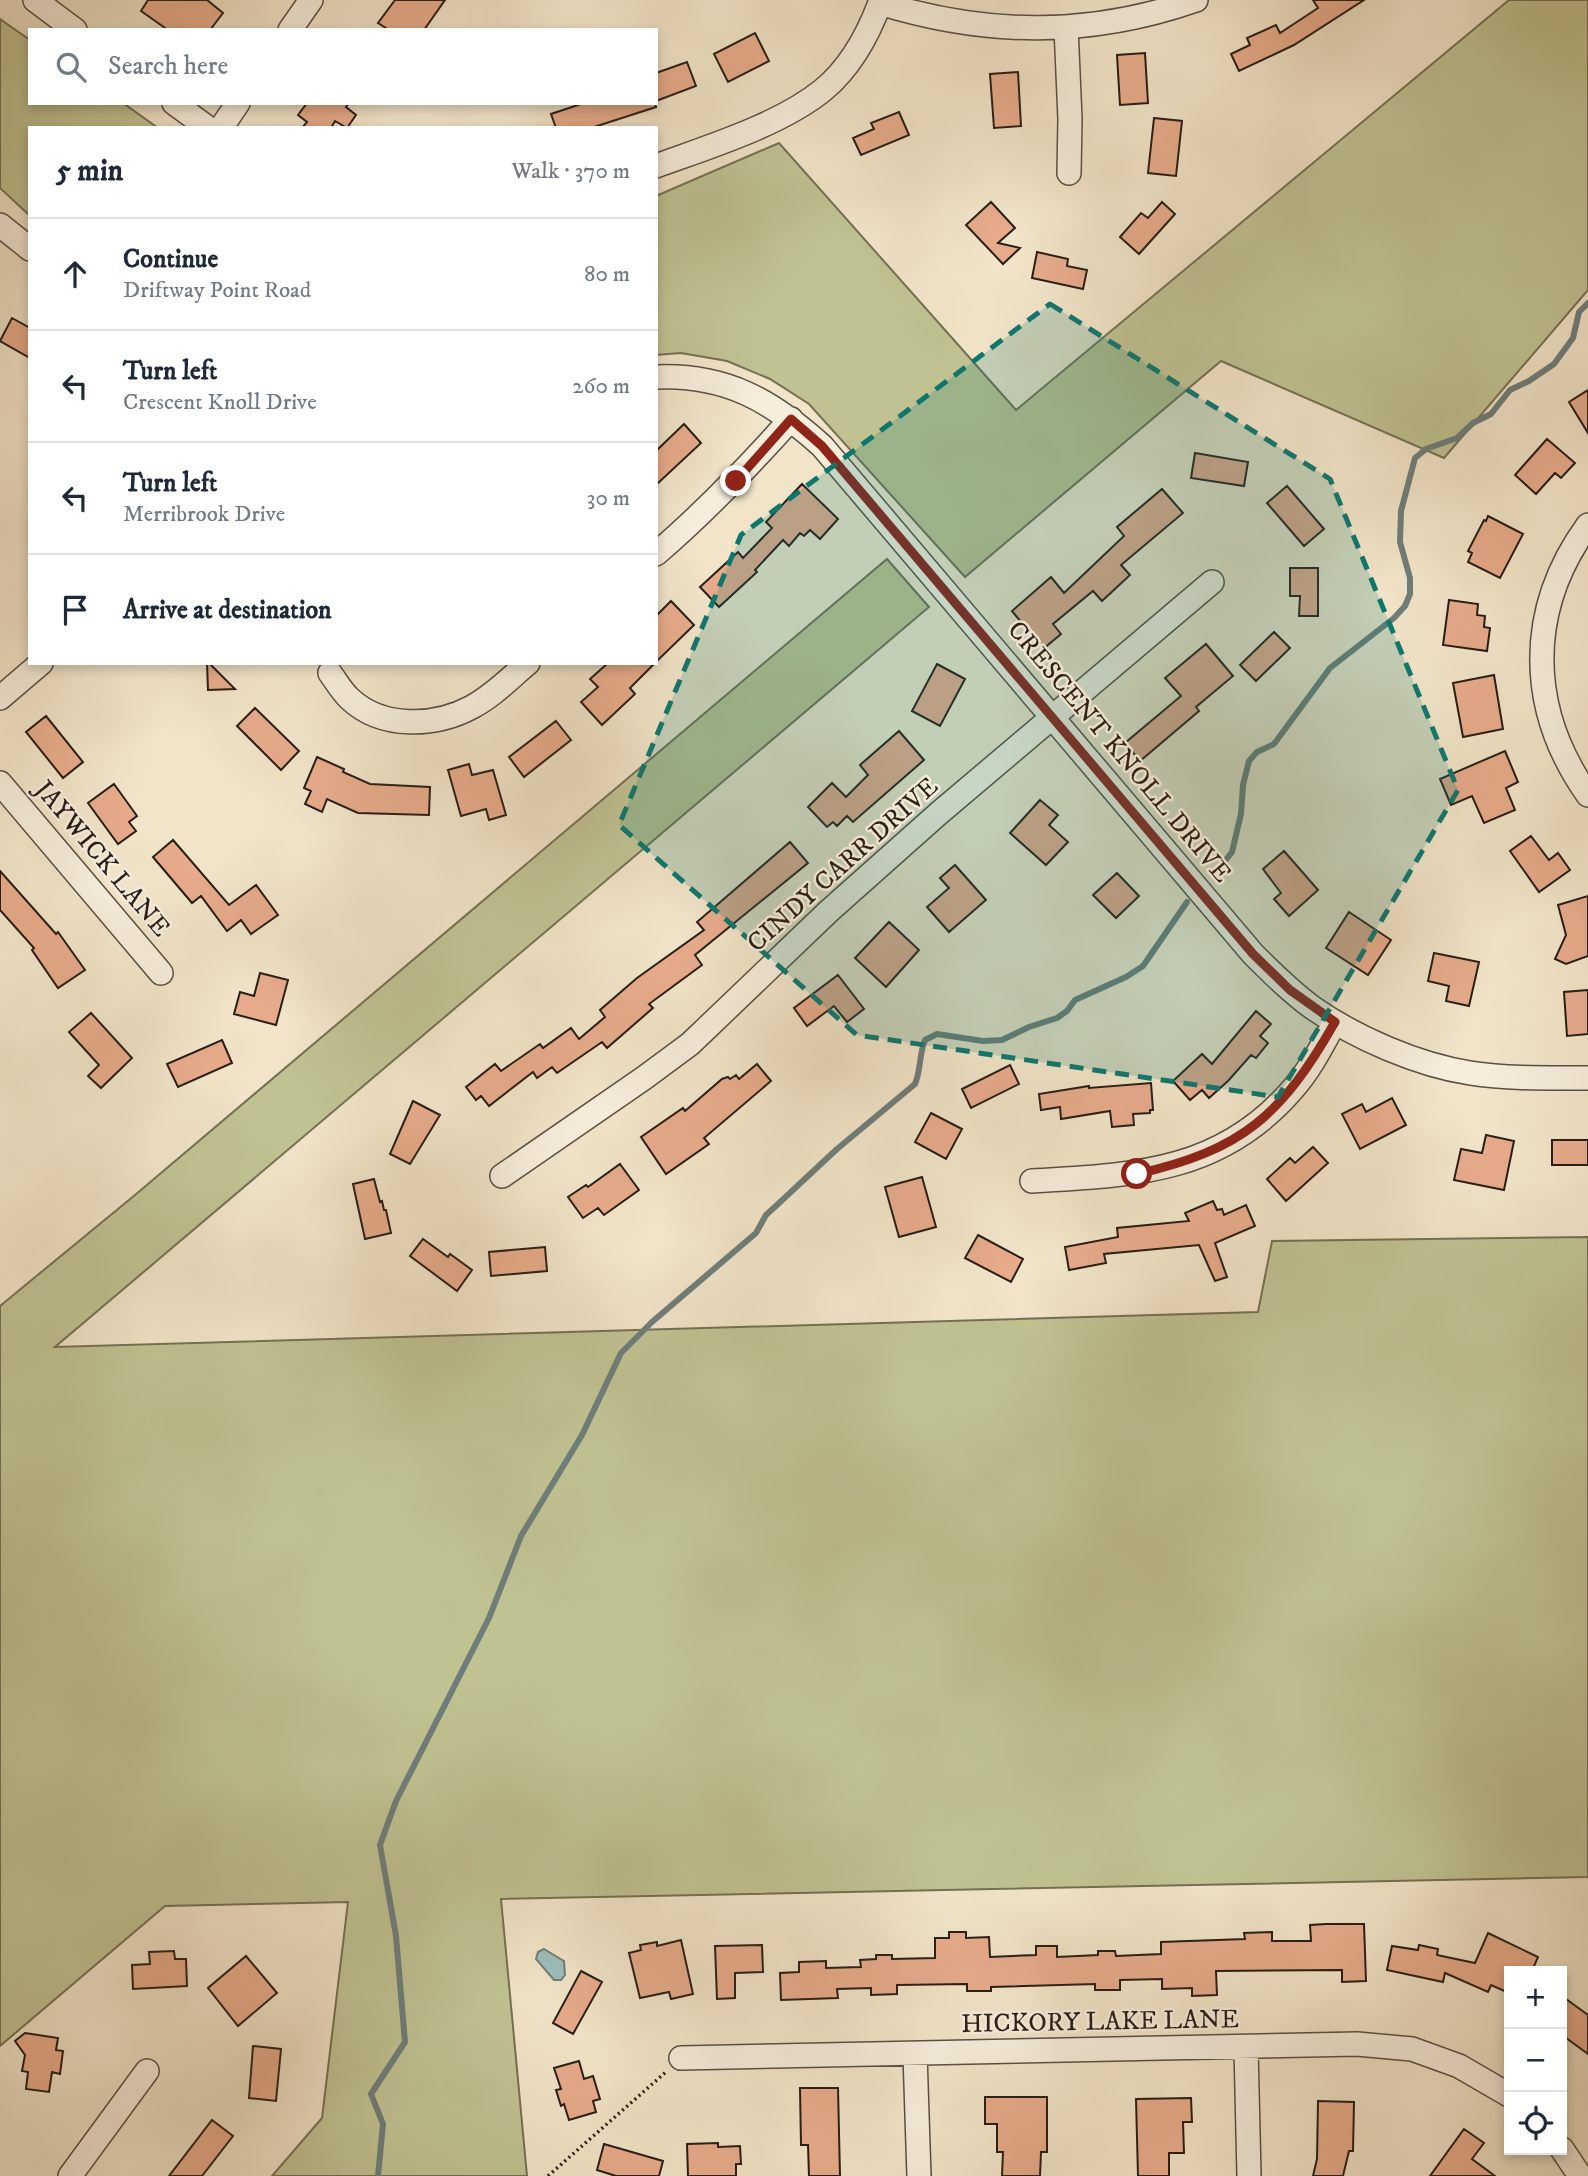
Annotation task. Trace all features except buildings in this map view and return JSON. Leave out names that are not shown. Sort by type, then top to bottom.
[{"type":"street","points":[[35,0],[72,28]]},
{"type":"street","points":[[291,28],[311,0]]},
{"type":"street","points":[[658,165],[729,139],[806,102],[825,89],[855,53],[869,31],[880,1],[921,16],[956,23],[1020,29],[1066,27],[1135,17],[1196,0]]},
{"type":"street","points":[[1066,27],[1070,119],[1069,173]]},
{"type":"street","points":[[177,105],[205,126]]},
{"type":"street","points":[[222,126],[238,105]]},
{"type":"street","points":[[0,225],[28,248]]},
{"type":"street","name":"CRESCENT KNOLL DRIVE","points":[[658,377],[687,376],[743,391],[791,419],[822,446],[1253,954],[1290,990],[1335,1022],[1409,1058],[1441,1067],[1519,1078],[1588,1078]]},
{"type":"street","points":[[658,552],[736,481],[791,419]]},
{"type":"street","points":[[1588,525],[1563,565],[1548,606],[1541,651],[1541,675],[1553,727],[1565,755],[1588,795]]},
{"type":"street","name":"CINDY CARR DRIVE","points":[[502,1176],[690,1044],[829,911],[1212,582]]},
{"type":"street","points":[[0,698],[39,665]]},
{"type":"street","points":[[330,673],[349,698],[366,711],[405,722],[427,722],[472,708],[526,665]]},
{"type":"street","name":"JAYWICK LANE","points":[[0,783],[161,972]]},
{"type":"street","points":[[1032,1181],[1137,1174],[1177,1165],[1233,1140],[1272,1111],[1293,1089],[1310,1067],[1335,1022]]},
{"type":"street","name":"HICKORY LAKE LANE","points":[[681,2058],[1357,2044],[1412,2049],[1459,2066],[1504,2092]]},
{"type":"street","points":[[1246,2046],[1249,2176]]},
{"type":"street","points":[[915,2054],[919,2176]]},
{"type":"street","points":[[70,2176],[147,2071]]},
{"type":"street","points":[[1567,2154],[1581,2169]]},
{"type":"path","points":[[548,2176],[681,2058]]},
{"type":"highlighted area","points":[[1050,304],[1330,479],[1458,790],[1278,1097],[857,1035],[619,825],[741,535]]},
{"type":"green space","points":[[1509,0],[1588,0],[1588,290],[1444,458],[1221,361],[965,577],[809,404],[770,379],[727,361],[681,353],[658,355],[658,195],[779,143],[1016,410]]},
{"type":"green space","points":[[0,19],[28,39],[28,105],[126,105],[155,126],[28,126],[28,214],[0,188]]},
{"type":"green space","points":[[887,559],[929,607],[55,1347],[1258,1312],[1272,1241],[1588,1237],[1588,1877],[501,1899],[527,2176],[272,2176],[322,2118],[348,1902],[165,1906],[0,2046],[0,1306]]},
{"type":"water","points":[[544,1949],[564,1961],[565,1975],[561,1980],[554,1980],[536,1959],[538,1952]]},
{"type":"waterway","points":[[1218,870],[1232,852],[1249,761],[1257,752],[1274,744],[1330,668],[1394,618],[1405,606],[1410,594],[1410,578],[1400,542],[1401,511],[1415,458],[1426,449],[1457,438],[1473,423],[1491,414],[1510,390],[1554,364],[1573,338],[1579,312],[1588,303]]},
{"type":"waterway","points":[[378,2176],[383,2124],[371,2094],[405,2042],[396,1936],[380,1845],[396,1801],[489,1618],[521,1536],[582,1435],[621,1353],[652,1322],[756,1233],[766,1215],[837,1149],[915,1084],[925,1040],[937,1034],[983,1041],[1002,1040],[1057,1018],[1067,1011],[1075,1000],[1126,977],[1143,966],[1187,902]]},
{"type":"route","points":[[736,481],[791,419],[822,446],[1253,954],[1290,990],[1335,1022],[1310,1067],[1293,1089],[1255,1125],[1205,1154],[1177,1165],[1137,1174]]}]
